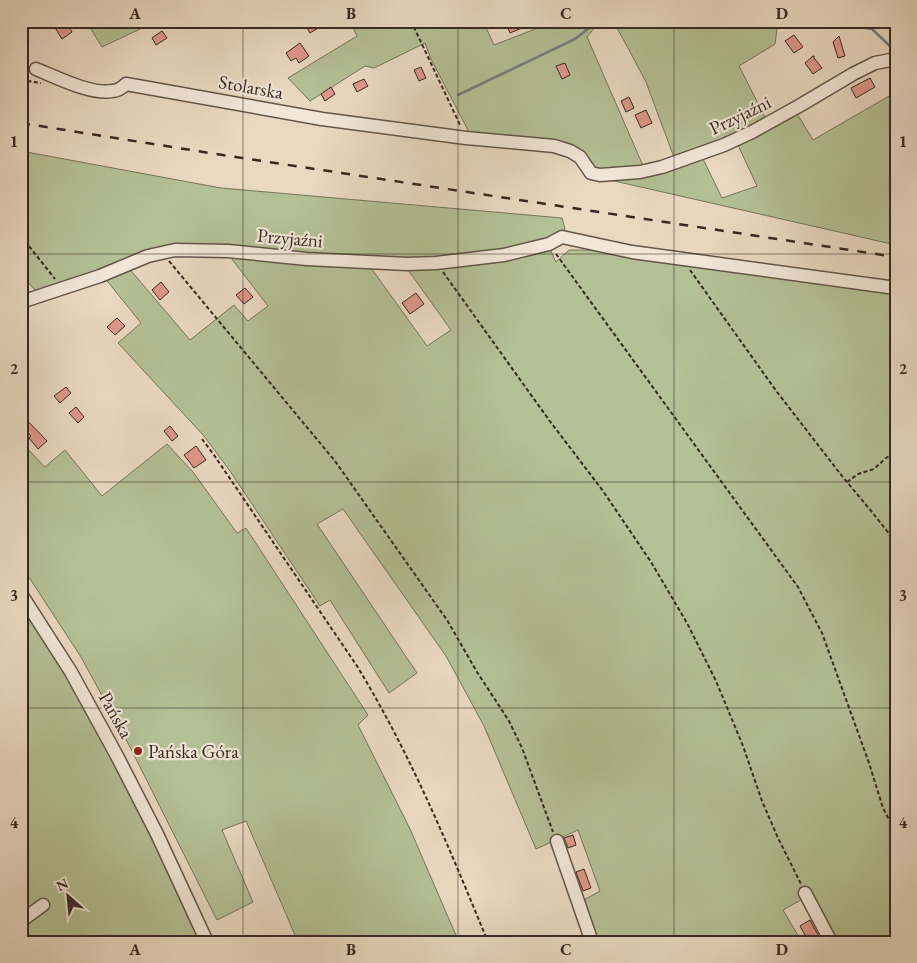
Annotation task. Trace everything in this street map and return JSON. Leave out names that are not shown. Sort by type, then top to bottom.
[{"type":"street","name":"Przyjaźni","points":[[591,173],[600,175],[640,172],[662,167],[724,145],[776,119],[852,74],[875,63],[896,59]]},
{"type":"street","name":"Stolarska","points":[[36,69],[95,92],[112,92],[126,84],[322,119],[466,138],[554,146],[580,156],[591,173]]},
{"type":"street","name":"Przyjaźni","points":[[21,302],[100,276],[148,256],[175,250],[228,251],[316,260],[407,264],[436,263],[504,255],[549,244],[562,237],[632,252],[681,258]]},
{"type":"street","points":[[681,258],[896,288]]},
{"type":"street","name":"Pańska","points":[[21,594],[71,672],[117,756],[157,834],[207,942]]},
{"type":"street","points":[[557,841],[592,942]]},
{"type":"street","points":[[805,893],[831,942]]},
{"type":"street","points":[[21,921],[43,905]]},
{"type":"path","points":[[411,21],[466,138]]},
{"type":"path","points":[[21,236],[58,282]]},
{"type":"path","points":[[549,244],[798,587],[822,633],[869,763],[883,808],[896,833]]},
{"type":"path","points":[[162,253],[335,461],[447,620],[477,672],[509,721],[532,771],[557,841]]},
{"type":"path","points":[[681,258],[777,392],[896,545]]},
{"type":"path","points":[[436,263],[603,491],[651,562],[687,623],[716,681],[743,746],[762,801],[805,893]]},
{"type":"path","points":[[202,439],[346,650],[377,699],[424,792],[488,942]]},
{"type":"path","points":[[847,482],[858,474],[874,469],[893,454],[896,455]]},
{"type":"green space","points":[[86,21],[157,21],[102,47]]},
{"type":"green space","points":[[350,21],[483,21],[494,45],[556,21],[600,21],[587,37],[644,168],[593,169],[584,155],[471,136],[431,59],[425,43],[374,68],[365,66],[310,101],[288,78],[357,36]]},
{"type":"green space","points":[[613,21],[778,21],[775,44],[739,66],[766,119],[745,131],[675,160],[646,82]]},
{"type":"green space","points":[[896,92],[896,245],[610,180],[663,172],[703,159],[722,198],[757,186],[737,143],[796,112],[813,140]]},
{"type":"green space","points":[[21,151],[221,188],[562,218],[565,229],[555,237],[503,252],[432,260],[213,247],[100,272],[37,292],[21,275]]},
{"type":"green space","points":[[549,247],[556,262],[569,250],[588,250],[759,271],[896,292],[896,942],[833,942],[808,896],[783,910],[802,942],[595,942],[580,902],[600,891],[578,830],[536,849],[484,726],[446,656],[343,509],[317,524],[417,673],[389,693],[330,600],[320,606],[230,471],[204,436],[118,343],[141,323],[104,277],[127,266],[190,340],[234,305],[248,321],[268,306],[228,254],[369,265],[427,346],[451,330],[406,267]]},
{"type":"green space","points":[[21,442],[45,467],[65,450],[102,496],[167,444],[193,472],[237,533],[246,528],[368,715],[358,725],[410,829],[458,940],[454,942],[298,942],[246,821],[222,830],[253,902],[217,920],[130,747],[81,657],[21,565]]},
{"type":"green space","points":[[21,602],[65,672],[153,835],[202,942],[21,942]]},
{"type":"building","points":[[51,21],[65,21],[72,32],[62,39]]},
{"type":"building","points":[[310,21],[317,21],[320,27],[310,33],[305,24]]},
{"type":"building","points":[[505,21],[520,21],[522,28],[510,33]]},
{"type":"building","points":[[162,31],[167,38],[156,45],[152,38]]},
{"type":"building","points":[[794,35],[803,47],[794,53],[785,41]]},
{"type":"building","points":[[839,36],[845,56],[838,58],[833,42]]},
{"type":"building","points":[[300,43],[309,56],[299,63],[296,58],[291,61],[286,53]]},
{"type":"building","points":[[813,56],[822,68],[813,74],[805,63]]},
{"type":"building","points":[[565,63],[570,75],[562,79],[556,66]]},
{"type":"building","points":[[421,67],[426,78],[419,81],[414,70]]},
{"type":"building","points":[[870,78],[875,87],[856,98],[851,88]]},
{"type":"building","points":[[364,79],[368,86],[357,92],[353,84]]},
{"type":"building","points":[[331,87],[335,94],[325,101],[321,94]]},
{"type":"building","points":[[629,97],[634,108],[626,112],[621,101]]},
{"type":"building","points":[[646,110],[652,123],[641,128],[635,115]]},
{"type":"building","points":[[161,282],[169,292],[160,300],[152,290]]},
{"type":"building","points":[[245,288],[253,297],[244,304],[236,295]]},
{"type":"building","points":[[416,293],[424,304],[410,314],[402,303]]},
{"type":"building","points":[[117,318],[125,326],[115,335],[107,327]]},
{"type":"building","points":[[66,387],[71,393],[60,403],[54,396]]},
{"type":"building","points":[[76,407],[84,417],[78,423],[69,413]]},
{"type":"building","points":[[21,414],[47,441],[38,449],[29,438],[31,436],[21,426]]},
{"type":"building","points":[[170,426],[178,436],[172,441],[164,431]]},
{"type":"building","points":[[196,446],[206,460],[194,468],[184,455]]},
{"type":"building","points":[[573,835],[576,845],[568,848],[564,838]]},
{"type":"building","points":[[584,869],[591,888],[583,891],[576,872]]},
{"type":"building","points":[[810,920],[819,937],[812,942],[809,942],[800,926]]},
{"type":"waterway","points":[[458,95],[575,39],[589,28],[594,21]]},
{"type":"waterway","points":[[821,21],[872,29],[893,49],[896,48]]},
{"type":"railway","points":[[21,123],[896,257]]},
{"type":"place","name":"Pańska Góra","points":[[138,751]]}]
